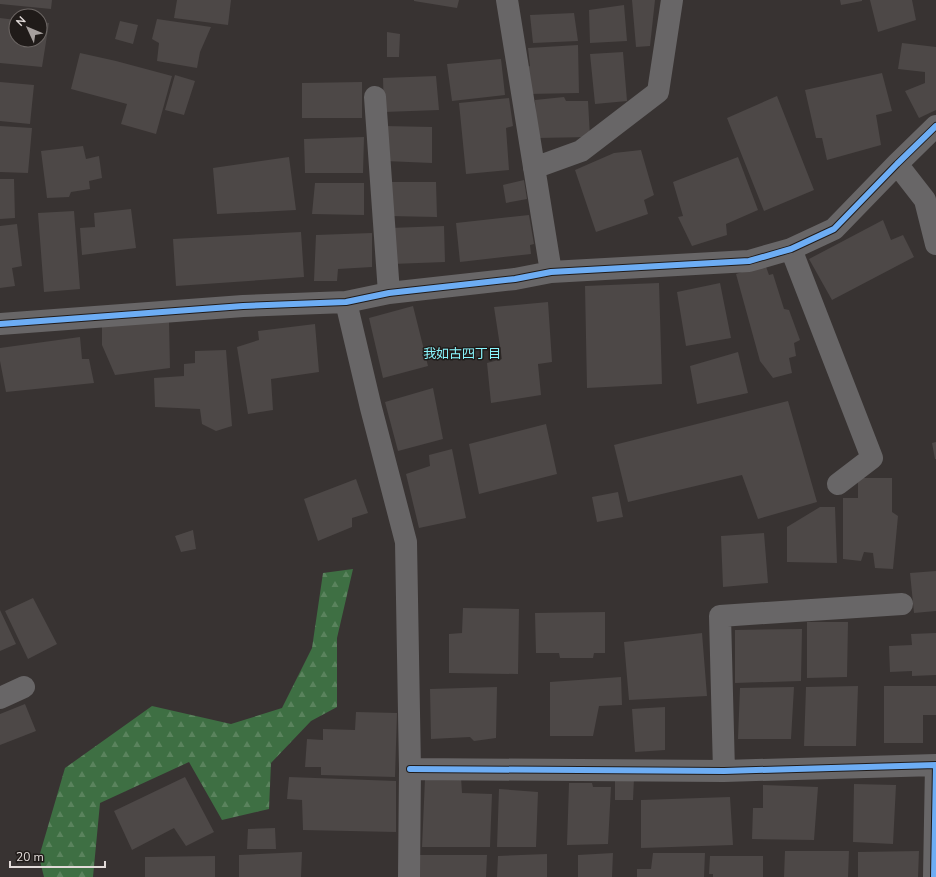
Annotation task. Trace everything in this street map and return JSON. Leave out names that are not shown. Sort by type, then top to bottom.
[{"type":"street","points":[[507,0],[551,272]]},
{"type":"street","points":[[534,168],[581,151],[658,92],[672,0]]},
{"type":"street","points":[[375,96],[389,293]]},
{"type":"street","points":[[0,324],[243,306],[346,302],[389,293],[515,279],[551,272],[749,261],[791,249],[834,229],[936,126]]},
{"type":"street","points":[[897,164],[925,200],[936,244]]},
{"type":"street","points":[[791,249],[872,458],[838,484]]},
{"type":"street","points":[[346,302],[371,408],[406,542],[410,769],[409,877]]},
{"type":"street","points":[[724,771],[720,616],[902,604]]},
{"type":"street","points":[[0,698],[24,688]]},
{"type":"street","points":[[410,769],[724,771],[936,765],[934,877]]},
{"type":"green space","points":[[353,569],[337,638],[337,707],[311,721],[271,763],[269,809],[222,820],[189,762],[100,803],[93,877],[44,877],[39,857],[65,768],[152,706],[231,724],[282,708],[312,648],[323,573]]},
{"type":"building","points":[[0,0],[52,0],[51,9],[0,4]]},
{"type":"building","points":[[177,0],[231,0],[228,25],[174,18]]},
{"type":"building","points":[[414,0],[459,0],[457,8]]},
{"type":"building","points":[[632,0],[655,0],[650,46],[636,47]]},
{"type":"building","points":[[840,0],[862,0],[862,1],[841,5]]},
{"type":"building","points":[[870,0],[912,0],[916,20],[878,32]]},
{"type":"building","points":[[624,5],[627,41],[590,43],[589,10]]},
{"type":"building","points":[[574,13],[578,41],[533,43],[530,15]]},
{"type":"building","points":[[0,18],[8,19],[8,48],[45,48],[42,67],[0,63]]},
{"type":"building","points":[[157,19],[211,27],[200,52],[197,68],[157,61],[159,43],[152,39]]},
{"type":"building","points":[[120,21],[138,25],[133,44],[115,39]]},
{"type":"building","points":[[387,32],[400,34],[399,57],[387,57]]},
{"type":"building","points":[[902,43],[936,47],[936,110],[919,118],[905,91],[925,83],[925,72],[898,69]]},
{"type":"building","points":[[578,45],[579,93],[527,94],[525,68],[530,66],[528,48]]},
{"type":"building","points":[[623,52],[627,101],[595,104],[590,54]]},
{"type":"building","points":[[80,53],[172,76],[156,134],[121,124],[127,104],[71,89]]},
{"type":"building","points":[[501,59],[505,95],[452,101],[447,64]]},
{"type":"building","points":[[882,73],[892,111],[876,115],[881,145],[827,160],[822,138],[816,138],[805,90]]},
{"type":"building","points":[[175,75],[195,81],[184,115],[165,110]]},
{"type":"building","points":[[436,76],[439,110],[384,112],[383,78]]},
{"type":"building","points":[[0,82],[34,85],[30,124],[0,121]]},
{"type":"building","points":[[362,82],[362,118],[302,118],[302,83]]},
{"type":"building","points":[[777,96],[814,190],[764,211],[727,118]]},
{"type":"building","points":[[564,97],[566,101],[588,101],[590,137],[537,138],[535,100]]},
{"type":"building","points":[[509,98],[513,126],[506,128],[509,170],[466,174],[459,103]]},
{"type":"building","points":[[0,126],[32,128],[28,173],[0,172]]},
{"type":"building","points":[[384,126],[432,127],[432,163],[385,161]]},
{"type":"building","points":[[364,137],[363,173],[305,173],[304,139]]},
{"type":"building","points":[[83,146],[86,159],[99,156],[102,178],[89,181],[90,189],[71,192],[69,197],[47,198],[41,151]]},
{"type":"building","points":[[641,150],[654,195],[644,200],[648,214],[596,232],[575,170],[614,153]]},
{"type":"building","points":[[289,157],[296,210],[217,214],[213,168]]},
{"type":"building","points":[[738,157],[758,210],[726,224],[727,235],[692,246],[678,217],[683,216],[673,182]]},
{"type":"building","points":[[0,179],[14,179],[15,218],[0,219]]},
{"type":"building","points":[[524,180],[527,199],[506,203],[503,185]]},
{"type":"building","points":[[388,182],[436,182],[437,217],[389,216]]},
{"type":"building","points":[[315,183],[364,183],[364,215],[312,214]]},
{"type":"building","points":[[131,209],[136,248],[82,255],[80,228],[95,227],[94,213]]},
{"type":"building","points":[[74,211],[80,289],[44,292],[38,213]]},
{"type":"building","points":[[529,215],[534,244],[530,245],[531,254],[460,262],[456,223]]},
{"type":"building","points":[[883,220],[891,240],[903,235],[914,257],[832,300],[809,259]]},
{"type":"building","points":[[17,224],[22,266],[12,268],[15,286],[0,288],[0,226]]},
{"type":"building","points":[[444,226],[445,262],[392,264],[390,228]]},
{"type":"building","points":[[301,232],[304,277],[176,286],[173,239]]},
{"type":"building","points":[[372,233],[372,267],[338,269],[337,281],[314,281],[316,235]]},
{"type":"building","points":[[765,264],[769,275],[773,274],[784,309],[789,310],[800,340],[794,343],[796,356],[789,358],[792,373],[773,378],[760,361],[736,274]]},
{"type":"building","points":[[659,283],[662,384],[587,388],[585,286]]},
{"type":"building","points":[[720,283],[731,338],[686,346],[677,292]]},
{"type":"building","points":[[548,302],[552,362],[538,364],[541,395],[491,403],[487,363],[502,359],[494,307]]},
{"type":"building","points":[[413,306],[428,366],[383,378],[369,318]]},
{"type":"building","points":[[169,322],[170,368],[115,375],[102,345],[102,326]]},
{"type":"building","points":[[315,324],[319,372],[271,379],[273,410],[248,414],[237,347],[259,340],[258,331]]},
{"type":"building","points":[[80,337],[82,359],[89,359],[94,383],[6,392],[0,361],[0,348]]},
{"type":"building","points":[[226,350],[232,426],[216,431],[202,424],[200,409],[155,407],[154,378],[184,376],[184,364],[195,363],[195,351]]},
{"type":"building","points":[[738,352],[748,393],[697,404],[690,366]]},
{"type":"building","points":[[433,388],[443,439],[398,451],[385,402]]},
{"type":"building","points":[[788,401],[817,502],[758,519],[742,475],[628,502],[614,445]]},
{"type":"building","points":[[546,424],[557,474],[479,494],[469,444]]},
{"type":"building","points":[[936,442],[936,459],[935,459],[932,443]]},
{"type":"building","points":[[452,449],[466,518],[419,528],[406,474],[430,466],[429,455]]},
{"type":"building","points":[[858,478],[892,478],[892,512],[898,516],[893,569],[875,568],[873,553],[864,552],[861,561],[843,559],[843,498],[858,498]]},
{"type":"building","points":[[356,479],[368,513],[352,518],[352,527],[318,541],[304,499]]},
{"type":"building","points":[[618,492],[623,517],[597,522],[592,497]]},
{"type":"building","points":[[820,507],[835,507],[837,563],[787,562],[787,527]]},
{"type":"building","points":[[193,530],[196,549],[181,552],[175,536]]},
{"type":"building","points":[[764,533],[768,583],[723,587],[721,536]]},
{"type":"building","points":[[936,571],[936,611],[914,613],[910,573]]},
{"type":"building","points":[[33,598],[57,644],[28,659],[5,611]]},
{"type":"building","points":[[463,608],[519,609],[518,674],[449,673],[449,634],[462,633]]},
{"type":"building","points":[[0,610],[16,644],[0,651]]},
{"type":"building","points":[[605,612],[605,653],[594,653],[593,658],[560,658],[559,653],[536,653],[535,613]]},
{"type":"building","points":[[807,622],[848,622],[847,677],[807,678]]},
{"type":"building","points":[[802,629],[801,681],[735,683],[735,630]]},
{"type":"building","points":[[702,633],[707,696],[629,700],[624,642]]},
{"type":"building","points":[[936,633],[936,675],[912,676],[912,671],[890,672],[889,646],[912,645],[911,634]]},
{"type":"building","points":[[621,677],[622,705],[599,706],[593,736],[550,736],[550,682]]},
{"type":"building","points":[[858,686],[856,746],[804,746],[806,687]]},
{"type":"building","points":[[884,686],[936,686],[936,715],[923,715],[923,743],[884,743]]},
{"type":"building","points":[[497,687],[496,738],[474,741],[470,737],[431,739],[430,689]]},
{"type":"building","points":[[794,687],[791,739],[738,739],[740,688]]},
{"type":"building","points":[[25,704],[36,731],[0,745],[0,714]]},
{"type":"building","points":[[665,707],[665,750],[635,752],[632,709]]},
{"type":"building","points":[[356,712],[397,713],[395,777],[321,775],[321,767],[305,767],[307,739],[323,740],[323,729],[355,730]]},
{"type":"building","points":[[185,777],[214,832],[186,846],[174,828],[132,850],[114,811]]},
{"type":"building","points":[[289,777],[396,781],[396,832],[303,830],[302,800],[287,799]]},
{"type":"building","points":[[461,777],[462,793],[492,794],[490,847],[422,847],[425,779]]},
{"type":"building","points":[[615,778],[634,778],[633,800],[615,800]]},
{"type":"building","points":[[569,783],[592,783],[593,787],[611,787],[608,844],[567,845]]},
{"type":"building","points":[[854,784],[896,785],[893,844],[853,842]]},
{"type":"building","points":[[763,785],[818,787],[814,840],[752,839],[753,808],[763,808]]},
{"type":"building","points":[[499,789],[538,792],[536,847],[497,847]]},
{"type":"building","points":[[730,797],[733,845],[641,848],[641,800]]},
{"type":"building","points":[[275,828],[276,849],[247,849],[248,829]]},
{"type":"building","points":[[785,851],[849,851],[848,877],[784,877]]},
{"type":"building","points":[[919,851],[918,877],[858,877],[858,852]]},
{"type":"building","points":[[302,852],[301,877],[239,877],[239,855]]},
{"type":"building","points":[[613,853],[612,877],[578,877],[578,855]]},
{"type":"building","points":[[653,853],[705,853],[704,877],[637,877],[637,869],[651,869]]},
{"type":"building","points":[[547,854],[547,877],[497,877],[498,856]]},
{"type":"building","points":[[420,855],[487,855],[486,877],[420,877]]},
{"type":"building","points":[[215,856],[215,877],[145,877],[145,857]]},
{"type":"building","points":[[710,856],[763,856],[763,877],[713,877],[713,874],[709,874]]},
{"type":"cycle path","points":[[0,324],[243,306],[346,302],[389,293],[515,279],[551,272],[749,261],[791,249],[834,229],[936,126]]},
{"type":"cycle path","points":[[410,769],[724,771],[936,765],[934,877]]},
{"type":"district","name":"我如古四丁目","points":[[462,354]]}]
